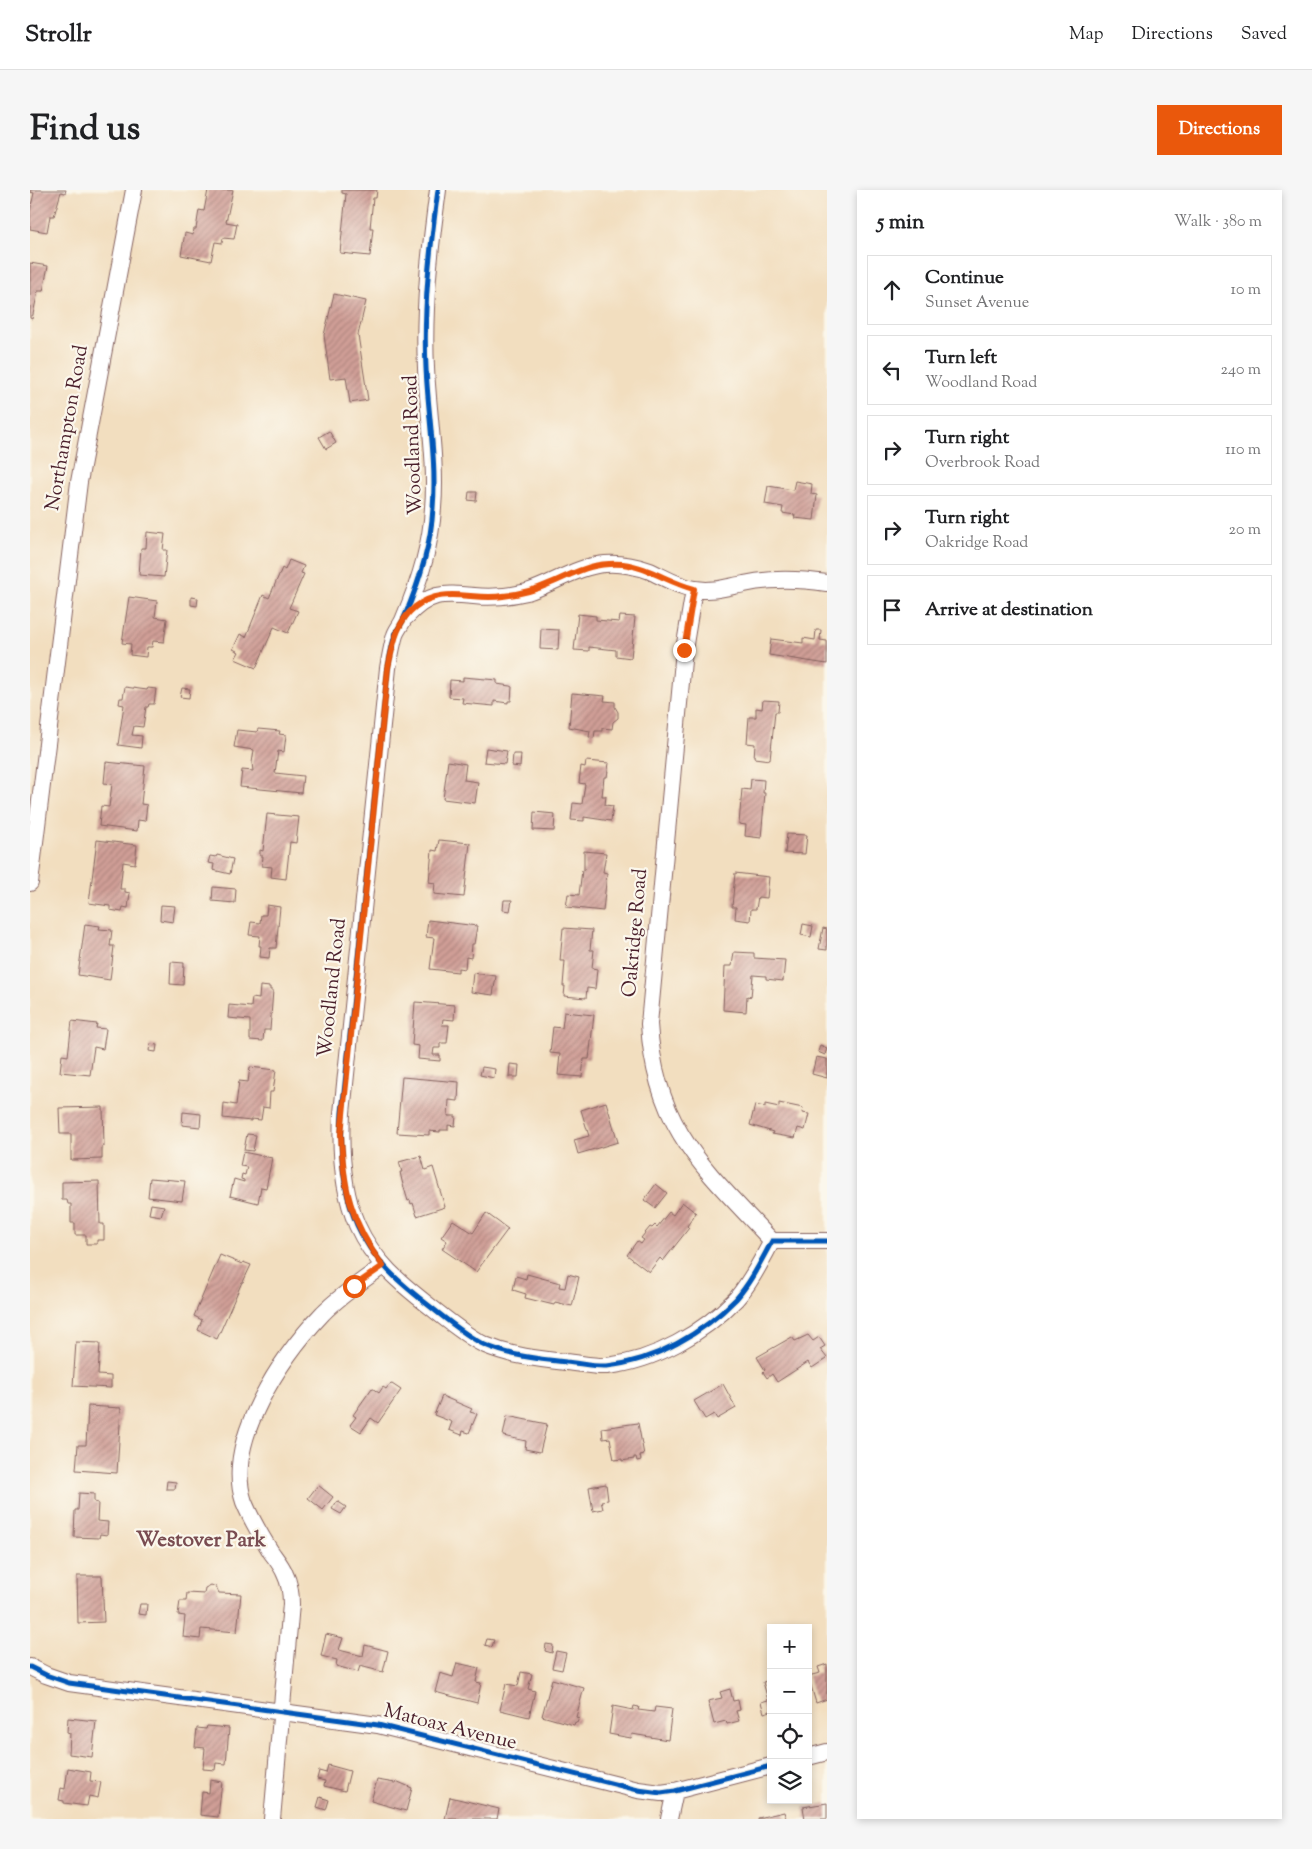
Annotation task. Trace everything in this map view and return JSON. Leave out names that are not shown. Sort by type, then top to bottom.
[{"type":"street","name":"Northampton Road","points":[[30,883],[78,482],[134,190]]},
{"type":"street","name":"Woodland Road","points":[[438,190],[426,314],[426,366],[434,481],[433,508],[423,567],[404,619],[396,633],[388,668],[341,1134],[342,1168],[349,1200],[357,1225],[370,1248],[397,1281],[483,1344],[533,1359],[606,1366],[639,1360],[662,1350],[690,1336],[736,1298],[753,1276],[772,1241]]},
{"type":"street","points":[[404,619],[415,607],[429,599],[445,594],[501,596],[526,592],[550,584],[579,570],[603,564],[624,564],[648,571],[678,585],[694,589],[709,590],[786,580],[827,583]]},
{"type":"street","name":"Oakridge Road","points":[[694,589],[684,650],[662,868],[649,1024],[650,1048],[657,1084],[667,1112],[682,1138],[702,1166],[772,1241]]},
{"type":"street","points":[[772,1241],[827,1241]]},
{"type":"street","points":[[272,1819],[292,1604],[290,1588],[285,1573],[260,1534],[244,1501],[241,1481],[241,1457],[246,1433],[255,1410],[279,1369],[307,1331],[324,1312],[354,1286],[383,1266]]},
{"type":"street","name":"Matoax Avenue","points":[[30,1667],[69,1683],[378,1725],[638,1790],[661,1793],[674,1791],[767,1767]]},
{"type":"street","points":[[812,1756],[827,1752]]},
{"type":"street","points":[[669,1819],[674,1791]]},
{"type":"building","points":[[30,190],[66,190],[65,193],[61,192],[54,216],[50,216],[47,232],[30,229],[30,211],[34,193],[30,192]]},
{"type":"building","points":[[208,190],[233,190],[226,222],[237,224],[234,239],[223,238],[222,243],[215,242],[211,261],[181,255],[185,233],[193,235],[194,229],[196,229],[199,210],[204,211]]},
{"type":"building","points":[[342,190],[377,190],[376,198],[373,198],[370,228],[373,228],[370,256],[340,253],[346,194],[342,193]]},
{"type":"building","points":[[30,263],[48,266],[43,291],[38,291],[32,319],[30,318]]},
{"type":"building","points":[[334,294],[366,301],[358,335],[368,400],[350,403],[346,377],[330,379],[324,335]]},
{"type":"building","points":[[329,431],[336,443],[326,449],[319,437]]},
{"type":"building","points":[[795,481],[812,484],[811,494],[817,495],[814,520],[794,518],[795,515],[782,513],[783,507],[765,504],[768,486],[793,490]]},
{"type":"building","points":[[469,492],[477,492],[476,501],[468,500]]},
{"type":"building","points":[[147,532],[165,534],[163,550],[167,550],[164,577],[139,575],[141,548],[146,548]]},
{"type":"building","points":[[289,560],[304,566],[301,573],[304,574],[289,608],[298,611],[288,633],[274,627],[256,668],[235,659],[239,652],[233,649],[240,634],[246,637],[263,595],[269,598],[282,568],[285,570]]},
{"type":"building","points":[[129,597],[157,601],[155,617],[167,619],[164,642],[153,641],[152,647],[147,647],[146,657],[130,655],[131,644],[122,643]]},
{"type":"building","points":[[191,597],[198,598],[197,606],[191,605]]},
{"type":"building","points":[[578,614],[596,616],[596,620],[619,622],[620,616],[635,617],[631,658],[616,656],[616,650],[589,647],[589,651],[574,650]]},
{"type":"building","points":[[541,629],[559,630],[558,650],[540,649]]},
{"type":"building","points":[[816,630],[821,630],[820,640],[827,641],[827,664],[769,655],[771,639],[803,643],[803,638],[815,640]]},
{"type":"building","points":[[463,677],[497,680],[497,684],[512,687],[511,701],[508,701],[508,703],[494,701],[494,706],[462,703],[463,698],[449,697],[450,680],[463,681]]},
{"type":"building","points":[[125,687],[147,690],[148,688],[156,689],[154,704],[149,704],[146,707],[143,727],[134,726],[132,735],[142,736],[141,748],[118,745],[124,705],[119,704],[120,698],[123,698]]},
{"type":"building","points":[[182,688],[190,689],[189,698],[180,697]]},
{"type":"building","points":[[572,693],[605,696],[604,701],[615,702],[618,718],[613,722],[612,729],[602,728],[602,731],[595,731],[594,738],[589,737],[590,731],[569,727]]},
{"type":"building","points":[[763,700],[779,701],[778,712],[775,712],[770,760],[754,758],[755,744],[747,743],[749,717],[756,717],[756,708],[762,709]]},
{"type":"building","points":[[258,729],[280,731],[279,734],[286,735],[284,752],[278,751],[275,773],[303,776],[301,793],[240,787],[242,770],[253,771],[254,750],[234,747],[237,730],[257,732]]},
{"type":"building","points":[[486,748],[507,751],[505,764],[484,762]]},
{"type":"building","points":[[513,754],[521,754],[520,767],[512,766]]},
{"type":"building","points":[[448,761],[466,764],[464,780],[478,782],[475,803],[443,799]]},
{"type":"building","points":[[586,761],[609,763],[607,777],[604,777],[602,796],[606,796],[605,805],[613,806],[611,821],[584,817],[584,821],[571,820],[573,803],[582,804],[585,784],[579,783],[581,766],[585,767]]},
{"type":"building","points":[[106,762],[145,766],[141,804],[147,805],[145,821],[138,820],[137,831],[99,826],[101,806],[109,807],[112,784],[104,783]]},
{"type":"building","points":[[751,779],[764,780],[763,793],[765,793],[761,838],[745,836],[746,825],[739,824],[742,789],[750,790]]},
{"type":"building","points":[[534,812],[555,814],[554,831],[533,830]]},
{"type":"building","points":[[267,814],[299,817],[296,843],[290,842],[286,879],[271,877],[272,867],[262,866],[263,856],[260,856],[260,850],[263,851]]},
{"type":"building","points":[[787,834],[807,835],[805,854],[785,853]]},
{"type":"building","points":[[97,840],[137,845],[135,864],[123,862],[120,889],[125,889],[125,892],[130,893],[128,908],[123,907],[122,912],[110,910],[110,906],[89,903]]},
{"type":"building","points":[[439,840],[470,843],[464,897],[434,894],[435,883],[429,882],[432,850],[437,851]]},
{"type":"building","points":[[584,851],[606,853],[603,872],[607,873],[603,911],[566,907],[568,894],[579,895],[582,870],[584,870]]},
{"type":"building","points":[[217,855],[233,859],[230,874],[213,870],[214,864],[208,863],[210,856],[216,857]]},
{"type":"building","points":[[735,873],[769,877],[767,898],[758,897],[756,909],[751,909],[750,921],[735,919],[736,907],[732,907]]},
{"type":"building","points":[[213,887],[236,889],[235,903],[212,901]]},
{"type":"building","points":[[504,900],[512,900],[510,911],[503,910]]},
{"type":"building","points":[[161,905],[175,906],[173,922],[160,920]]},
{"type":"building","points":[[267,905],[280,907],[276,948],[270,948],[269,958],[260,957],[260,936],[249,935],[251,922],[260,923],[261,915],[266,915]]},
{"type":"building","points":[[428,920],[477,926],[474,944],[472,944],[471,958],[466,957],[465,969],[458,968],[458,972],[430,969],[434,938],[426,937]]},
{"type":"building","points":[[85,924],[100,926],[99,929],[112,930],[110,946],[114,946],[110,980],[78,975]]},
{"type":"building","points":[[803,924],[813,926],[811,937],[801,935]]},
{"type":"building","points":[[563,928],[592,930],[590,950],[594,950],[592,968],[597,969],[595,989],[587,988],[586,998],[564,996],[565,961],[560,961]]},
{"type":"building","points":[[823,928],[827,929],[827,950],[819,949]]},
{"type":"building","points":[[734,952],[754,953],[754,958],[785,960],[783,981],[766,979],[766,976],[753,975],[751,997],[747,996],[746,1012],[723,1010],[725,966],[732,966]]},
{"type":"building","points":[[171,962],[184,963],[183,985],[170,984]]},
{"type":"building","points":[[473,973],[496,976],[493,995],[471,992]]},
{"type":"building","points":[[260,986],[270,987],[270,990],[273,990],[270,1030],[264,1030],[263,1041],[250,1040],[250,1020],[228,1018],[229,1005],[251,1007],[252,998],[259,999]]},
{"type":"building","points":[[415,1002],[455,1005],[454,1020],[443,1019],[442,1025],[449,1025],[447,1043],[440,1043],[440,1048],[434,1048],[433,1055],[440,1055],[440,1061],[418,1059],[419,1046],[412,1045]]},
{"type":"building","points":[[564,1012],[594,1015],[589,1059],[584,1059],[582,1077],[558,1075],[560,1054],[550,1053],[553,1027],[562,1028]]},
{"type":"building","points":[[72,1021],[97,1024],[96,1028],[106,1029],[103,1049],[94,1047],[90,1075],[60,1072],[62,1055],[68,1056]]},
{"type":"building","points":[[150,1044],[157,1045],[156,1052],[149,1051]]},
{"type":"building","points":[[820,1045],[827,1048],[825,1055],[818,1052]]},
{"type":"building","points":[[816,1057],[827,1059],[827,1078],[812,1074]]},
{"type":"building","points":[[510,1064],[519,1065],[518,1077],[509,1077]]},
{"type":"building","points":[[250,1067],[276,1070],[273,1092],[270,1092],[269,1108],[263,1107],[261,1120],[251,1119],[251,1121],[223,1118],[224,1103],[236,1105],[239,1081],[248,1082]]},
{"type":"building","points":[[482,1067],[495,1069],[494,1078],[480,1075]]},
{"type":"building","points":[[402,1077],[459,1082],[458,1101],[449,1100],[448,1116],[456,1116],[455,1126],[448,1125],[448,1130],[440,1130],[440,1132],[429,1131],[429,1135],[397,1133]]},
{"type":"building","points":[[606,1102],[618,1142],[578,1154],[574,1140],[589,1136],[581,1110]]},
{"type":"building","points":[[779,1103],[803,1108],[802,1113],[809,1114],[805,1130],[798,1128],[795,1138],[772,1134],[773,1132],[750,1125],[755,1105],[765,1107],[765,1104],[779,1107]]},
{"type":"building","points":[[103,1107],[104,1146],[102,1146],[102,1159],[71,1160],[71,1134],[60,1134],[59,1108]]},
{"type":"building","points":[[183,1112],[201,1114],[200,1127],[182,1125]]},
{"type":"building","points":[[247,1134],[256,1135],[253,1151],[244,1150]]},
{"type":"building","points":[[243,1152],[272,1158],[266,1188],[261,1187],[258,1203],[230,1196],[234,1179],[244,1182],[241,1179],[242,1174],[245,1175],[247,1167],[240,1166]]},
{"type":"building","points":[[421,1156],[425,1170],[433,1167],[445,1207],[417,1216],[413,1203],[411,1204],[410,1200],[408,1201],[399,1162]]},
{"type":"building","points":[[150,1178],[185,1181],[182,1201],[148,1197]]},
{"type":"building","points":[[99,1181],[100,1224],[104,1224],[104,1240],[97,1240],[97,1244],[86,1244],[86,1235],[75,1235],[75,1223],[71,1223],[71,1204],[68,1204],[67,1200],[62,1200],[62,1182]]},
{"type":"building","points":[[656,1184],[667,1193],[655,1208],[644,1200]]},
{"type":"building","points":[[682,1202],[696,1213],[687,1226],[689,1228],[663,1261],[660,1258],[649,1272],[627,1255],[637,1241],[641,1244],[644,1240],[641,1238],[650,1227],[652,1228],[655,1225],[657,1227],[669,1212],[673,1215]]},
{"type":"building","points":[[151,1204],[164,1206],[161,1216],[149,1214]]},
{"type":"building","points":[[486,1213],[508,1229],[476,1272],[442,1249],[447,1241],[441,1237],[453,1220],[473,1233]]},
{"type":"building","points":[[220,1255],[242,1264],[243,1262],[251,1265],[217,1339],[198,1330],[202,1320],[194,1316]]},
{"type":"building","points":[[527,1274],[560,1283],[559,1287],[565,1288],[568,1274],[579,1277],[572,1306],[555,1302],[554,1305],[525,1298],[526,1294],[513,1290],[516,1276],[526,1279]]},
{"type":"building","points":[[808,1335],[813,1341],[819,1337],[825,1346],[820,1349],[827,1358],[812,1368],[808,1362],[777,1382],[772,1374],[767,1378],[763,1372],[765,1370],[757,1357],[792,1337],[795,1341]]},
{"type":"building","points":[[76,1342],[100,1343],[98,1375],[111,1376],[111,1388],[73,1386]]},
{"type":"building","points":[[392,1384],[401,1390],[378,1423],[371,1418],[361,1432],[350,1425],[356,1417],[353,1415],[372,1388],[379,1393],[383,1387],[386,1389]]},
{"type":"building","points":[[723,1384],[736,1408],[717,1419],[714,1414],[705,1419],[694,1401]]},
{"type":"building","points":[[442,1396],[472,1409],[470,1412],[477,1414],[469,1433],[463,1431],[462,1435],[449,1430],[452,1422],[434,1415]]},
{"type":"building","points":[[88,1406],[121,1408],[117,1473],[76,1470],[78,1445],[86,1445]]},
{"type":"building","points":[[507,1416],[547,1424],[540,1452],[525,1449],[526,1441],[503,1436]]},
{"type":"building","points":[[638,1423],[644,1455],[640,1456],[641,1460],[637,1461],[636,1457],[634,1457],[634,1459],[622,1461],[622,1459],[614,1460],[610,1438],[603,1439],[602,1428]]},
{"type":"building","points":[[167,1481],[176,1482],[175,1489],[166,1489]]},
{"type":"building","points":[[606,1484],[608,1500],[601,1501],[603,1509],[593,1511],[589,1487]]},
{"type":"building","points":[[318,1485],[333,1497],[323,1510],[308,1498]]},
{"type":"building","points":[[79,1493],[94,1494],[94,1502],[98,1503],[97,1521],[108,1522],[107,1535],[100,1534],[99,1538],[74,1537],[75,1510],[78,1510]]},
{"type":"building","points":[[337,1501],[346,1507],[341,1514],[332,1509]]},
{"type":"building","points":[[77,1576],[102,1576],[104,1622],[78,1623]]},
{"type":"building","points":[[211,1585],[216,1587],[219,1593],[241,1594],[237,1632],[201,1629],[200,1639],[183,1637],[185,1616],[178,1615],[180,1601],[186,1601],[187,1593],[204,1594],[205,1588]]},
{"type":"building","points":[[140,1604],[147,1604],[146,1615],[138,1614]]},
{"type":"building","points":[[326,1634],[343,1638],[339,1650],[363,1656],[365,1645],[388,1651],[383,1672],[360,1666],[358,1672],[336,1666],[337,1660],[321,1656]]},
{"type":"building","points":[[487,1639],[494,1640],[492,1647],[485,1645]]},
{"type":"building","points":[[546,1644],[553,1645],[552,1653],[545,1651]]},
{"type":"building","points":[[556,1651],[566,1653],[562,1670],[552,1668]]},
{"type":"building","points":[[457,1663],[479,1668],[476,1682],[481,1683],[477,1703],[435,1692],[440,1673],[453,1677]]},
{"type":"building","points":[[827,1664],[827,1699],[816,1703],[812,1690],[812,1675],[820,1673],[818,1667]]},
{"type":"building","points":[[521,1672],[532,1674],[528,1689],[535,1691],[529,1717],[500,1710],[506,1684],[518,1686]]},
{"type":"building","points":[[552,1679],[584,1688],[576,1717],[579,1718],[574,1725],[542,1716]]},
{"type":"building","points":[[767,1681],[767,1696],[763,1682]]},
{"type":"building","points":[[730,1689],[733,1701],[738,1700],[740,1710],[736,1711],[739,1721],[727,1724],[726,1721],[714,1724],[708,1701],[722,1698],[720,1692]]},
{"type":"building","points":[[767,1700],[767,1712],[764,1713],[761,1702]]},
{"type":"building","points":[[613,1706],[633,1710],[634,1706],[639,1707],[638,1710],[654,1712],[655,1707],[672,1709],[668,1740],[632,1734],[631,1738],[609,1734]]},
{"type":"building","points":[[68,1718],[96,1721],[92,1757],[69,1754],[70,1733],[67,1732]]},
{"type":"building","points":[[207,1726],[229,1728],[226,1764],[216,1763],[215,1770],[203,1769],[205,1748],[195,1747],[197,1728],[206,1729]]},
{"type":"building","points":[[328,1765],[350,1771],[345,1791],[324,1786],[325,1781],[317,1779],[319,1771],[326,1773]]},
{"type":"building","points":[[68,1768],[91,1772],[90,1781],[101,1782],[98,1798],[89,1796],[87,1806],[64,1803],[64,1801],[59,1800],[61,1788],[65,1789]]},
{"type":"building","points":[[210,1780],[222,1782],[218,1817],[200,1815],[202,1792],[209,1793]]},
{"type":"building","points":[[377,1780],[395,1783],[396,1781],[412,1788],[406,1811],[371,1801]]},
{"type":"building","points":[[320,1797],[329,1800],[326,1810],[317,1807]]},
{"type":"building","points":[[450,1797],[499,1809],[497,1819],[445,1819]]},
{"type":"building","points":[[827,1803],[827,1819],[805,1819],[803,1807]]},
{"type":"building","points":[[784,1812],[786,1819],[758,1819],[758,1818]]},
{"type":"cycle path","points":[[438,190],[430,256],[425,323],[426,368],[434,473],[432,522],[419,578],[403,620],[395,635],[388,668],[342,1113],[341,1142],[343,1170],[352,1212],[371,1250],[389,1271],[421,1299],[472,1338],[495,1349],[515,1354],[597,1366],[625,1363],[660,1352],[709,1323],[736,1299],[746,1286],[772,1241],[827,1241]]},
{"type":"cycle path","points":[[30,1667],[69,1683],[378,1725],[638,1790],[661,1793],[675,1791],[767,1767]]},
{"type":"district","name":"Westover Park","points":[[201,1541]]},
{"type":"route","points":[[354,1286],[383,1266],[357,1225],[349,1200],[342,1168],[341,1134],[388,668],[396,633],[404,619],[415,607],[429,599],[445,594],[475,597],[501,596],[526,592],[550,584],[579,570],[603,564],[624,564],[648,571],[678,585],[694,589],[684,650]]}]
